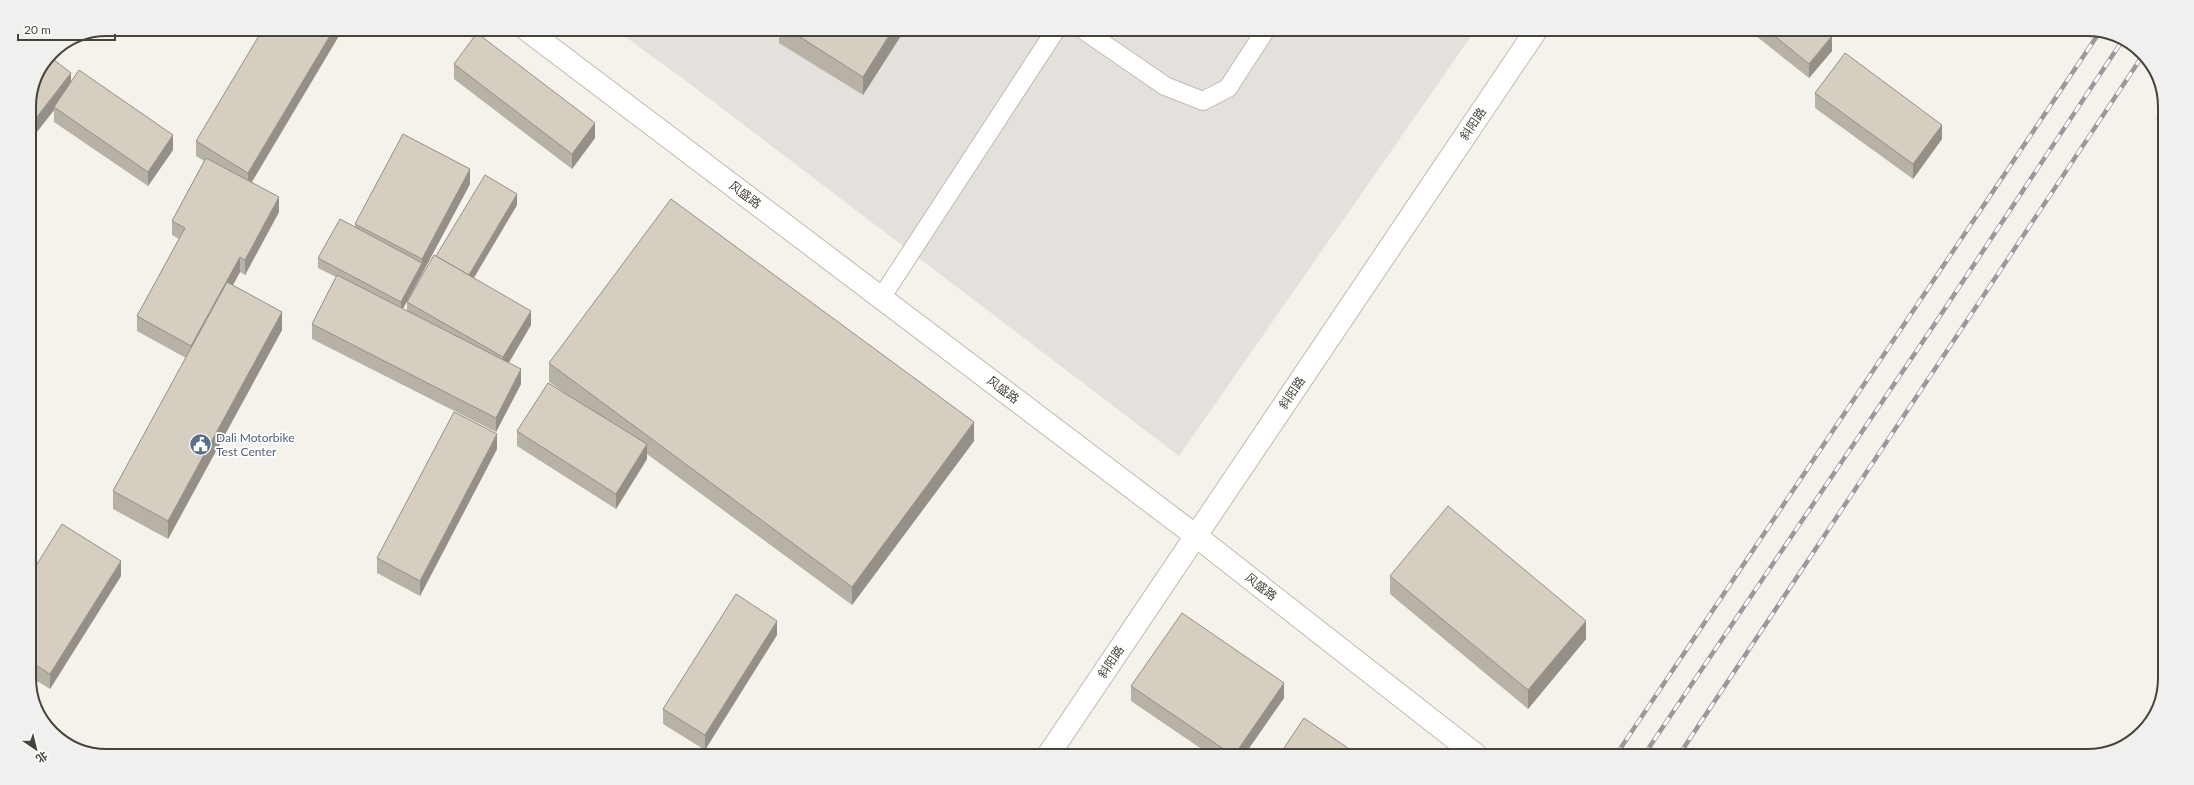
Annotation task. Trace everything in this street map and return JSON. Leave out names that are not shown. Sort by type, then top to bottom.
[{"type":"street","name":"风盛路","points":[[535,36],[1196,536],[1468,749]]},
{"type":"street","name":"斜阳路","points":[[1052,749],[1532,36]]},
{"type":"lane","points":[[881,298],[1052,36]]},
{"type":"lane","points":[[1092,36],[1165,86],[1202,101],[1228,88],[1262,36]]},
{"type":"shaded area","points":[[624,36],[1471,36],[1179,456],[694,87]]},
{"type":"shaded area","points":[[2158,115],[2158,122],[2154,120]]},
{"type":"building","points":[[259,36],[330,36],[248,173],[196,141]]},
{"type":"building","points":[[475,36],[481,36],[595,123],[572,154],[454,64]]},
{"type":"building","points":[[798,36],[889,36],[863,77]]},
{"type":"building","points":[[1775,36],[1832,36],[1809,64]]},
{"type":"building","points":[[1845,53],[1942,125],[1913,164],[1815,93]]},
{"type":"building","points":[[54,60],[71,73],[36,118],[38,89],[41,80]]},
{"type":"building","points":[[79,70],[173,135],[148,172],[54,107]]},
{"type":"building","points":[[403,134],[470,169],[422,259],[355,224]]},
{"type":"building","points":[[206,158],[279,197],[245,260],[240,257],[191,346],[137,316],[185,228],[172,221]]},
{"type":"building","points":[[485,175],[517,194],[469,275],[436,256]]},
{"type":"building","points":[[671,199],[974,422],[852,587],[549,363]]},
{"type":"building","points":[[340,219],[422,263],[401,302],[318,258]]},
{"type":"building","points":[[434,255],[531,311],[503,357],[407,302]]},
{"type":"building","points":[[337,275],[521,369],[496,418],[312,324]]},
{"type":"building","points":[[227,282],[282,312],[168,521],[113,491]]},
{"type":"building","points":[[548,383],[647,444],[616,494],[517,431]]},
{"type":"building","points":[[454,412],[497,434],[420,581],[377,558]]},
{"type":"building","points":[[1448,506],[1586,621],[1528,690],[1390,576]]},
{"type":"building","points":[[62,524],[121,561],[50,674],[36,665],[36,566]]},
{"type":"building","points":[[736,594],[777,621],[705,735],[663,709]]},
{"type":"building","points":[[1182,613],[1284,683],[1238,749],[1224,749],[1131,686]]},
{"type":"building","points":[[1304,718],[1349,749],[1283,749]]},
{"type":"railway","points":[[1620,749],[2096,37]]},
{"type":"railway","points":[[1648,749],[1936,322],[2120,44]]},
{"type":"railway","points":[[1683,749],[2140,60]]},
{"type":"place","name":"Dali Motorbike Test Center","points":[[201,445]]}]
